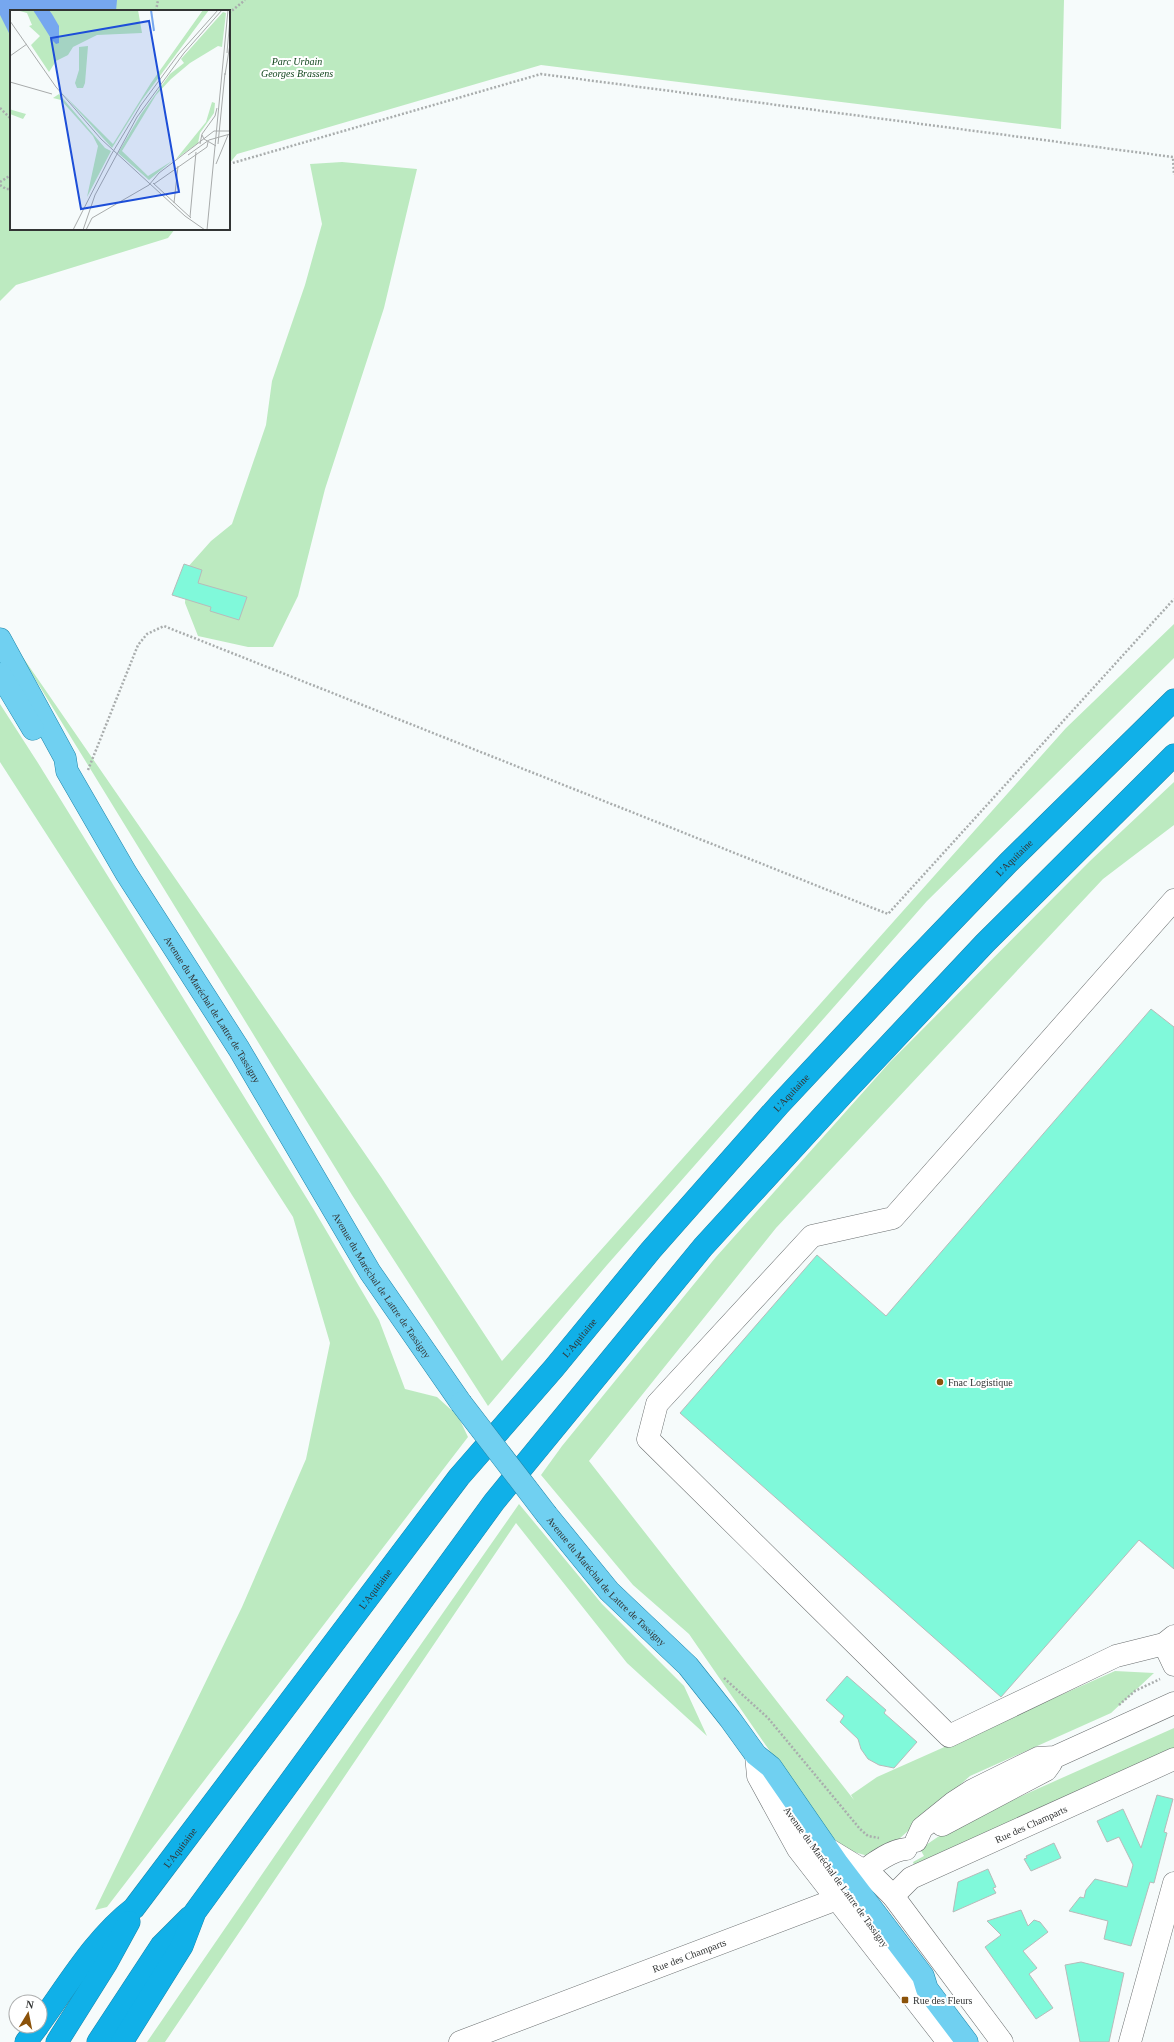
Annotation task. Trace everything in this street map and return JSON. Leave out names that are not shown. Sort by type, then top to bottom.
[{"type":"highway","name":"L'Aquitaine","points":[[48,2012],[93,1950],[120,1919],[134,1908],[459,1476],[554,1368],[651,1250],[779,1105],[920,954],[1008,863],[1174,700]]},
{"type":"highway","points":[[98,2042],[161,1946],[195,1912],[494,1502],[703,1247],[843,1094],[985,943],[1174,755]]},
{"type":"highway","points":[[56,2042],[106,1964],[128,1925],[134,1908]]},
{"type":"highway","points":[[122,2042],[182,1946],[195,1912]]},
{"type":"main road","name":"Avenue du Maréchal de Lattre de Tassigny","points":[[0,639],[65,758],[71,778],[126,873],[239,1049],[370,1272],[461,1403],[547,1515],[609,1591],[688,1666],[730,1719],[756,1756],[762,1774],[850,1886],[879,1918],[922,1976],[927,1989],[967,2042]]},
{"type":"main road","name":"Avenue du Maréchal de Lattre de Tassigny","points":[[0,674],[53,761],[71,778]]},
{"type":"main road","name":"Avenue du Maréchal de Lattre de Tassigny","points":[[756,1756],[771,1767],[828,1849],[850,1886],[914,1982],[927,1989]]},
{"type":"street","points":[[1174,900],[893,1218],[812,1236],[657,1404],[648,1439],[949,1736],[1116,1656],[1169,1640],[1174,1665]]},
{"type":"street","name":"Rue des Champarts","points":[[879,1918],[878,1905],[888,1891],[903,1857],[922,1828],[953,1803],[973,1790],[1038,1758],[1055,1757],[1174,1703]]},
{"type":"street","name":"Rue des Champarts","points":[[888,1891],[911,1878],[1174,1759]]},
{"type":"street","name":"Rue des Champarts","points":[[460,2042],[850,1886],[899,1850],[911,1845]]},
{"type":"street","points":[[1130,2042],[1174,1883]]},
{"type":"street","points":[[850,1886],[948,2042]]},
{"type":"street","name":"Avenue du Maréchal de Lattre de Tassigny","points":[[850,1886],[888,1891],[1002,2042]]},
{"type":"path","points":[[156,10],[158,0]]},
{"type":"path","points":[[230,12],[245,0]]},
{"type":"path","points":[[230,164],[541,74],[1173,157],[1174,175]]},
{"type":"path","points":[[0,108],[10,118]]},
{"type":"path","points":[[10,176],[0,184],[10,189]]},
{"type":"path","points":[[71,778],[86,774],[138,645],[147,634],[164,626],[888,914],[1174,599]]},
{"type":"green space","name":"Parc Urbain Georges Brassens","points":[[0,0],[1064,0],[1061,129],[541,65],[237,154],[230,163],[230,10],[10,10],[10,230],[174,230],[168,238],[16,285],[0,301]]},
{"type":"green space","points":[[342,162],[417,169],[384,308],[325,489],[298,596],[273,647],[248,647],[198,636],[185,603],[187,568],[211,541],[232,524],[266,425],[272,381],[305,285],[322,224],[310,164]]},
{"type":"green space","points":[[1174,624],[1174,658],[927,901],[607,1265],[488,1406],[352,1195],[13,643],[381,1177],[502,1361],[1066,728]]},
{"type":"green space","points":[[0,704],[314,1210],[379,1320],[405,1389],[437,1397],[458,1416],[468,1437],[107,1907],[95,1910],[242,1607],[306,1459],[330,1343],[293,1217],[0,762]]},
{"type":"green space","points":[[1174,782],[1174,825],[1103,879],[776,1228],[589,1461],[854,1800],[851,1795],[877,1777],[1115,1671],[1154,1673],[1111,1713],[970,1776],[890,1847],[868,1856],[847,1850],[825,1831],[689,1634],[633,1585],[541,1475],[562,1446],[716,1257],[890,1062],[1090,861]]},
{"type":"green space","points":[[519,1504],[602,1604],[684,1686],[707,1736],[627,1663],[516,1523],[165,2042],[147,2042],[359,1733]]},
{"type":"green space","points":[[1174,1728],[1174,1749],[914,1865],[913,1862],[924,1856],[920,1849],[954,1826]]},
{"type":"water","points":[[0,0],[117,0],[116,10],[10,10],[10,35],[0,15]]},
{"type":"building","points":[[184,564],[202,570],[198,583],[247,597],[239,620],[210,611],[211,607],[172,595]]},
{"type":"building","name":"Fnac Logistique","points":[[1151,1009],[1174,1027],[1174,1569],[1139,1540],[1001,1697],[680,1413],[817,1255],[886,1316]]},
{"type":"building","points":[[847,1676],[886,1710],[884,1713],[917,1742],[894,1768],[879,1765],[868,1759],[861,1749],[858,1739],[840,1722],[844,1716],[826,1700]]},
{"type":"building","points":[[1157,1795],[1173,1799],[1164,1832],[1167,1833],[1154,1883],[1150,1882],[1131,1946],[1104,1939],[1108,1921],[1069,1911],[1080,1897],[1084,1898],[1086,1890],[1095,1879],[1127,1887],[1133,1865],[1119,1837],[1107,1842],[1097,1821],[1123,1809],[1141,1848]]},
{"type":"building","points":[[1054,1843],[1061,1858],[1031,1871],[1024,1859],[1027,1858],[1026,1856]]},
{"type":"building","points":[[988,1869],[996,1887],[993,1888],[996,1893],[953,1912],[958,1882]]},
{"type":"building","points":[[1021,1910],[1028,1926],[1034,1920],[1040,1922],[1048,1932],[1023,1951],[1037,1968],[1029,1974],[1053,2008],[1036,2019],[985,1947],[1001,1935],[987,1921]]},
{"type":"building","points":[[1081,1962],[1124,1973],[1109,2042],[1080,2042],[1065,1965]]},
{"type":"place","name":"Fnac Logistique","points":[[940,1382]]},
{"type":"place","name":"Rue des Fleurs","points":[[905,2000]]}]
